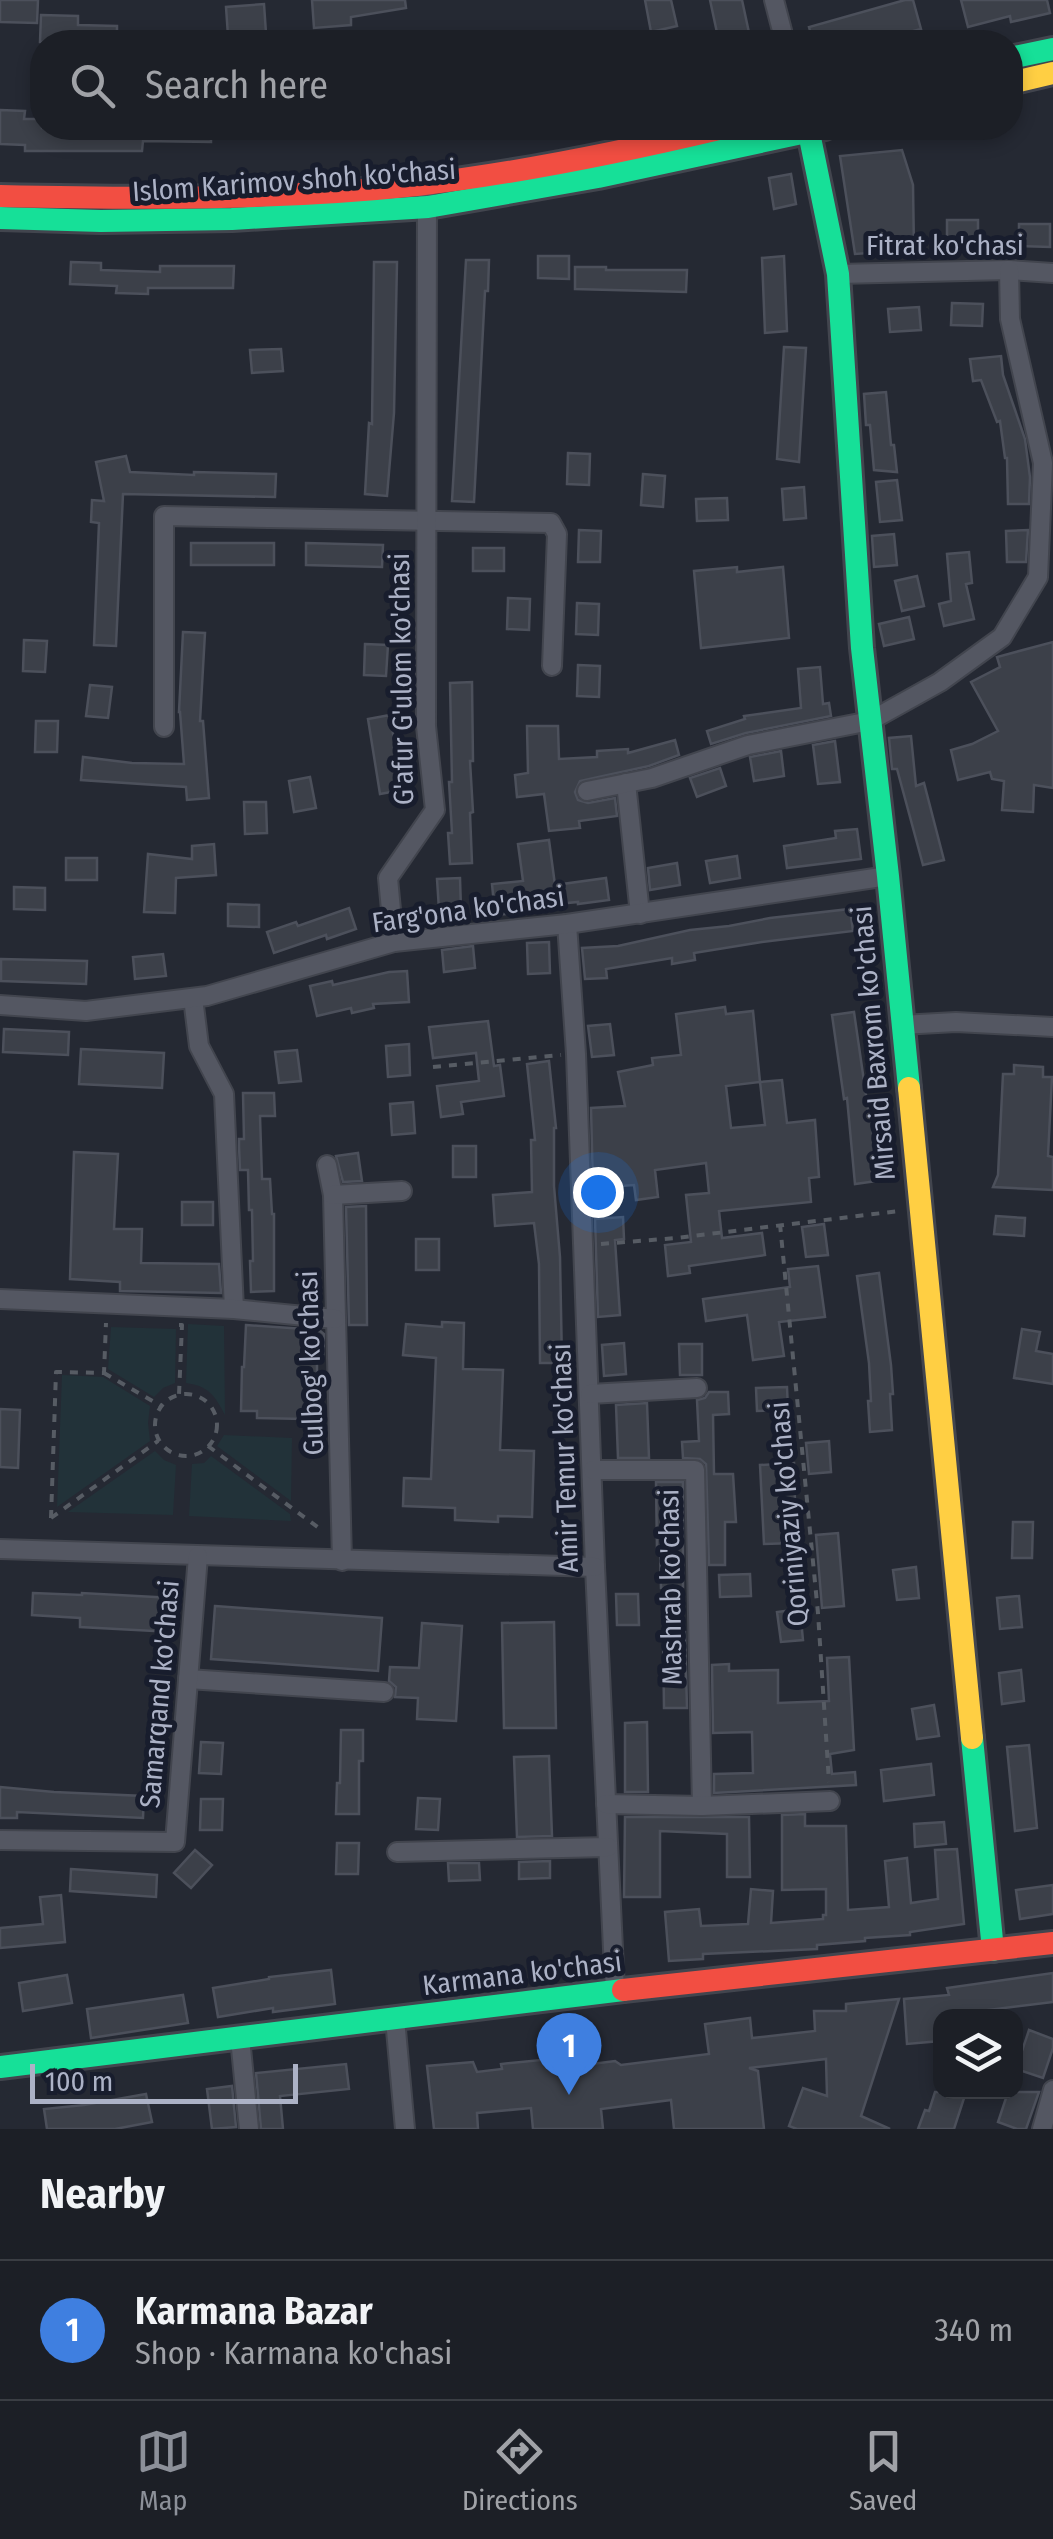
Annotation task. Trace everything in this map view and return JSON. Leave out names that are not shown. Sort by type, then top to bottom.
[{"type":"main road","points":[[1023,55],[1053,49]]},
{"type":"main road","points":[[1023,80],[1053,72]]},
{"type":"main road","name":"Islom Karimov shoh ko'chasi","points":[[0,196],[220,197],[331,192],[427,195],[668,140]]},
{"type":"main road","name":"Islom Karimov shoh ko'chasi","points":[[0,218],[232,219],[598,177],[764,140]]},
{"type":"main road","name":"Mirsaid Baxrom ko'chasi","points":[[816,140],[838,274],[862,648],[888,876],[993,1950]]},
{"type":"main road","name":"Karmana ko'chasi","points":[[0,2068],[616,1991],[1053,1943]]},
{"type":"street","points":[[774,0],[782,30]]},
{"type":"street","name":"G'afur G'ulom ko'chasi","points":[[394,942],[388,878],[436,810],[426,726],[427,195]]},
{"type":"street","points":[[587,791],[652,778],[748,745],[870,721],[940,682],[1002,637],[1038,577],[1043,463],[1010,320],[1009,270]]},
{"type":"street","name":"Fitrat ko'chasi","points":[[838,274],[1009,270],[1053,273]]},
{"type":"street","name":"G'afur G'ulom ko'chasi","points":[[164,727],[164,516],[551,523],[557,534],[552,666]]},
{"type":"street","points":[[626,783],[640,914]]},
{"type":"street","name":"Farg'ona ko'chasi","points":[[0,1005],[86,1012],[207,996],[394,942],[567,924],[888,876]]},
{"type":"street","name":"Amir Temur ko'chasi","points":[[567,924],[576,1054],[594,1567],[616,1991]]},
{"type":"street","points":[[193,998],[200,1046],[224,1094],[234,1309]]},
{"type":"street","points":[[901,1024],[956,1022],[1053,1027]]},
{"type":"street","name":"Gulbog' ko'chasi","points":[[326,1165],[333,1195],[342,1560]]},
{"type":"street","points":[[333,1195],[402,1191]]},
{"type":"street","points":[[0,1300],[234,1309],[335,1319]]},
{"type":"street","points":[[590,1394],[697,1388]]},
{"type":"street","name":"Mashrab ko'chasi","points":[[593,1470],[696,1470],[702,1806]]},
{"type":"street","points":[[0,1549],[594,1567]]},
{"type":"street","name":"Samarqand ko'chasi","points":[[0,1840],[175,1842],[198,1556]]},
{"type":"street","points":[[188,1679],[384,1692]]},
{"type":"street","points":[[606,1804],[702,1806],[830,1800]]},
{"type":"street","points":[[397,1852],[608,1847]]},
{"type":"street","points":[[394,2019],[406,2129]]},
{"type":"street","points":[[240,2038],[250,2129]]},
{"type":"street","points":[[1042,2129],[1053,2090]]},
{"type":"path","points":[[433,1067],[576,1054]]},
{"type":"path","points":[[584,1245],[676,1238],[919,1208]]},
{"type":"path","name":"Qoriniyaziy ko'chasi","points":[[780,1224],[818,1613],[830,1800]]},
{"type":"path","points":[[104,1374],[106,1321]]},
{"type":"path","points":[[163,1324],[182,1325],[179,1394]]},
{"type":"path","points":[[158,1440],[51,1518],[56,1372],[104,1374],[161,1406]]},
{"type":"path","points":[[179,1394],[195,1395],[210,1406],[217,1424],[208,1446],[195,1455],[174,1454],[158,1440],[155,1420],[161,1406],[179,1394]]},
{"type":"path","points":[[208,1446],[319,1528]]},
{"type":"shaded area","points":[[188,1324],[224,1326],[225,1415],[210,1393],[186,1383]]},
{"type":"shaded area","points":[[111,1327],[176,1329],[175,1383],[154,1397],[108,1369]]},
{"type":"shaded area","points":[[62,1375],[103,1377],[150,1406],[150,1441],[57,1507]]},
{"type":"shaded area","points":[[224,1435],[292,1438],[291,1501],[217,1446]]},
{"type":"shaded area","points":[[155,1451],[176,1465],[173,1515],[68,1512]]},
{"type":"shaded area","points":[[211,1456],[290,1514],[291,1521],[189,1516],[192,1464],[204,1463]]},
{"type":"building","points":[[0,0],[38,0],[37,23],[0,22]]},
{"type":"building","points":[[312,0],[405,0],[406,8],[351,17],[351,25],[314,28]]},
{"type":"building","points":[[645,0],[671,0],[677,26],[651,30]]},
{"type":"building","points":[[710,0],[742,0],[748,30],[716,30]]},
{"type":"building","points":[[913,0],[921,29],[810,30],[809,27]]},
{"type":"building","points":[[961,0],[1047,0],[1050,13],[1011,22],[1010,16],[968,27]]},
{"type":"building","points":[[264,4],[266,30],[228,30],[226,7]]},
{"type":"building","points":[[41,15],[78,16],[78,25],[117,26],[117,30],[40,30]]},
{"type":"building","points":[[0,110],[25,111],[24,119],[30,119],[30,140],[211,140],[143,141],[142,151],[25,151],[25,145],[0,144]]},
{"type":"building","points":[[902,150],[913,185],[914,250],[855,254],[840,156]]},
{"type":"building","points":[[791,174],[796,204],[774,209],[769,178]]},
{"type":"building","points":[[947,220],[978,220],[978,242],[947,242]]},
{"type":"building","points":[[1019,224],[1050,224],[1050,247],[1019,246]]},
{"type":"building","points":[[538,256],[569,256],[569,279],[538,278]]},
{"type":"building","points":[[784,256],[787,331],[765,333],[762,258]]},
{"type":"building","points":[[466,260],[489,260],[474,502],[452,501]]},
{"type":"building","points":[[71,262],[101,263],[101,270],[160,272],[160,266],[234,266],[233,288],[148,288],[148,294],[116,293],[117,286],[70,284]]},
{"type":"building","points":[[374,262],[397,262],[394,413],[387,496],[365,494],[369,423],[372,424]]},
{"type":"building","points":[[575,267],[687,270],[686,292],[575,289]]},
{"type":"building","points":[[952,303],[983,304],[982,326],[951,325]]},
{"type":"building","points":[[919,307],[921,330],[890,332],[888,309]]},
{"type":"building","points":[[784,347],[806,348],[799,462],[777,459]]},
{"type":"building","points":[[281,349],[283,371],[252,373],[250,350]]},
{"type":"building","points":[[1001,356],[1003,375],[1025,439],[1029,504],[1008,504],[1007,458],[1000,421],[997,422],[981,380],[973,381],[970,359]]},
{"type":"building","points":[[886,392],[897,472],[874,470],[870,425],[866,425],[864,394]]},
{"type":"building","points":[[568,453],[590,454],[589,485],[567,484]]},
{"type":"building","points":[[126,456],[130,472],[276,474],[275,497],[123,494],[116,646],[94,645],[99,523],[91,522],[92,500],[104,501],[96,462]]},
{"type":"building","points":[[643,474],[665,476],[663,507],[641,505]]},
{"type":"building","points":[[897,480],[902,520],[880,522],[876,482]]},
{"type":"building","points":[[804,487],[806,518],[784,520],[782,489]]},
{"type":"building","points":[[727,498],[728,520],[697,521],[696,499]]},
{"type":"building","points":[[579,530],[601,531],[600,562],[578,562]]},
{"type":"building","points":[[1028,530],[1026,562],[1007,562],[1006,531]]},
{"type":"building","points":[[894,534],[897,565],[874,567],[872,536]]},
{"type":"building","points":[[191,543],[274,543],[274,565],[191,565]]},
{"type":"building","points":[[306,543],[383,545],[382,567],[306,565]]},
{"type":"building","points":[[473,548],[504,548],[504,571],[473,571]]},
{"type":"building","points":[[969,552],[972,583],[966,584],[974,619],[944,626],[939,604],[951,601],[947,554]]},
{"type":"building","points":[[737,567],[737,572],[783,567],[789,638],[701,648],[694,571]]},
{"type":"building","points":[[917,576],[924,606],[902,611],[895,581]]},
{"type":"building","points":[[508,598],[530,599],[529,630],[507,629]]},
{"type":"building","points":[[577,603],[599,604],[598,635],[576,634]]},
{"type":"building","points":[[909,617],[914,639],[884,646],[879,624]]},
{"type":"building","points":[[183,632],[205,633],[200,721],[209,798],[187,800],[186,787],[81,780],[83,757],[184,764],[179,712]]},
{"type":"building","points":[[24,640],[47,641],[45,672],[23,671]]},
{"type":"building","points":[[1053,642],[1053,788],[1034,785],[1033,812],[1002,810],[1004,781],[992,779],[990,772],[958,780],[951,750],[998,731],[971,682],[1000,667],[997,657]]},
{"type":"building","points":[[365,644],[388,645],[386,676],[364,675]]},
{"type":"building","points":[[578,665],[600,666],[599,697],[577,696]]},
{"type":"building","points":[[820,667],[823,704],[829,703],[831,716],[711,744],[707,731],[745,719],[744,716],[801,708],[798,669]]},
{"type":"building","points":[[472,682],[472,863],[450,864],[450,683]]},
{"type":"building","points":[[90,685],[112,687],[108,718],[86,716]]},
{"type":"building","points":[[390,715],[402,790],[380,794],[368,719]]},
{"type":"building","points":[[36,721],[58,721],[57,752],[35,752]]},
{"type":"building","points":[[527,726],[558,726],[559,759],[597,757],[597,751],[628,749],[628,753],[675,740],[679,755],[649,766],[580,781],[575,792],[578,800],[588,803],[615,798],[617,816],[579,821],[580,828],[549,831],[544,794],[517,797],[515,775],[528,773]]},
{"type":"building","points":[[911,736],[916,786],[924,783],[944,860],[923,865],[897,769],[892,769],[889,738]]},
{"type":"building","points":[[835,741],[840,782],[818,784],[813,745]]},
{"type":"building","points":[[781,751],[784,776],[754,781],[750,757]]},
{"type":"building","points":[[720,768],[726,786],[697,797],[690,778]]},
{"type":"building","points":[[310,777],[316,808],[294,812],[289,781]]},
{"type":"building","points":[[244,802],[266,802],[267,833],[245,834]]},
{"type":"building","points":[[857,829],[861,859],[787,868],[784,846],[836,838],[835,831]]},
{"type":"building","points":[[549,840],[555,885],[606,878],[609,900],[517,908],[517,913],[495,915],[492,884],[523,881],[518,844]]},
{"type":"building","points":[[214,844],[216,875],[176,878],[175,913],[144,912],[148,854],[192,859],[192,846]]},
{"type":"building","points":[[737,856],[740,878],[710,883],[706,861]]},
{"type":"building","points":[[66,858],[97,858],[97,880],[66,880]]},
{"type":"building","points":[[677,863],[680,885],[650,890],[648,868]]},
{"type":"building","points":[[460,878],[461,909],[439,910],[437,879]]},
{"type":"building","points":[[14,887],[45,888],[45,910],[14,909]]},
{"type":"building","points":[[228,904],[259,905],[259,927],[228,926]]},
{"type":"building","points":[[349,908],[356,929],[274,953],[267,932]]},
{"type":"building","points":[[850,909],[853,931],[694,953],[695,960],[672,964],[672,958],[606,969],[607,978],[585,979],[582,948],[618,946],[690,930]]},
{"type":"building","points":[[549,942],[550,973],[528,974],[527,943]]},
{"type":"building","points":[[473,946],[475,968],[444,972],[442,950]]},
{"type":"building","points":[[163,954],[166,976],[135,979],[133,957]]},
{"type":"building","points":[[1,959],[87,961],[86,984],[1,981]]},
{"type":"building","points":[[407,971],[409,1002],[373,1004],[374,1008],[352,1013],[351,1008],[317,1016],[310,986]]},
{"type":"building","points":[[725,1007],[726,1014],[753,1011],[760,1082],[782,1080],[787,1123],[815,1120],[819,1177],[809,1178],[811,1202],[719,1211],[722,1238],[762,1233],[765,1255],[689,1266],[690,1273],[668,1276],[665,1245],[691,1242],[686,1195],[709,1193],[706,1163],[655,1170],[658,1197],[636,1200],[634,1185],[593,1188],[591,1108],[625,1106],[618,1072],[653,1065],[652,1058],[681,1055],[676,1014]],"holes":[[[760,1082],[765,1125],[731,1128],[726,1086]]]},
{"type":"building","points":[[854,1012],[871,1109],[877,1181],[855,1184],[847,1098],[844,1099],[832,1015]]},
{"type":"building","points":[[488,1021],[494,1066],[500,1065],[504,1096],[461,1102],[463,1114],[441,1117],[437,1086],[479,1081],[476,1053],[433,1058],[429,1027]]},
{"type":"building","points":[[610,1024],[614,1055],[592,1057],[588,1026]]},
{"type":"building","points":[[4,1029],[69,1032],[68,1055],[3,1052]]},
{"type":"building","points":[[409,1044],[410,1075],[388,1077],[386,1046]]},
{"type":"building","points":[[81,1049],[164,1053],[162,1088],[79,1084]]},
{"type":"building","points":[[297,1050],[301,1081],[279,1083],[275,1052]]},
{"type":"building","points":[[549,1061],[556,1128],[554,1186],[562,1363],[540,1363],[539,1264],[534,1223],[495,1226],[493,1195],[532,1192],[531,1140],[535,1140],[527,1064]]},
{"type":"building","points":[[1014,1065],[1043,1067],[1043,1077],[1052,1077],[1048,1156],[1053,1157],[1053,1190],[993,1187],[998,1175],[1003,1074],[1014,1074]]},
{"type":"building","points":[[243,1093],[274,1093],[275,1116],[260,1116],[262,1179],[270,1179],[274,1214],[274,1291],[251,1292],[252,1210],[248,1170],[240,1170],[239,1146],[239,1139],[244,1139]]},
{"type":"building","points":[[413,1102],[415,1133],[392,1135],[390,1104]]},
{"type":"building","points":[[453,1146],[476,1146],[476,1177],[453,1177]]},
{"type":"building","points":[[74,1152],[118,1154],[114,1229],[142,1229],[141,1263],[219,1264],[221,1293],[120,1291],[120,1282],[70,1279]]},
{"type":"building","points":[[358,1153],[362,1181],[343,1182],[336,1156]]},
{"type":"building","points":[[182,1202],[213,1202],[213,1225],[182,1225]]},
{"type":"building","points":[[366,1206],[367,1325],[349,1325],[346,1207]]},
{"type":"building","points":[[996,1216],[1025,1218],[1024,1236],[994,1234]]},
{"type":"building","points":[[623,1217],[624,1239],[615,1240],[620,1315],[598,1317],[595,1219]]},
{"type":"building","points":[[824,1224],[828,1255],[806,1257],[802,1227]]},
{"type":"building","points":[[416,1239],[439,1239],[439,1270],[416,1270]]},
{"type":"building","points":[[818,1266],[825,1317],[779,1322],[784,1356],[753,1360],[747,1315],[706,1321],[703,1299],[790,1287],[788,1269]]},
{"type":"building","points":[[879,1273],[891,1365],[892,1430],[870,1432],[869,1363],[857,1276]]},
{"type":"building","points":[[442,1322],[464,1323],[463,1369],[503,1370],[500,1450],[534,1451],[532,1517],[498,1516],[498,1522],[455,1520],[455,1508],[403,1506],[404,1478],[431,1479],[436,1358],[403,1355],[406,1324],[442,1327]]},
{"type":"building","points":[[246,1325],[319,1330],[324,1334],[323,1360],[317,1360],[317,1409],[304,1409],[304,1419],[257,1418],[257,1411],[241,1411]]},
{"type":"building","points":[[1022,1329],[1040,1332],[1036,1351],[1053,1354],[1053,1384],[1014,1378]]},
{"type":"building","points":[[624,1343],[626,1374],[604,1376],[602,1345]]},
{"type":"building","points":[[679,1344],[702,1344],[702,1375],[680,1375]]},
{"type":"building","points":[[787,1387],[788,1410],[757,1411],[756,1388]]},
{"type":"building","points":[[709,1392],[728,1392],[729,1414],[713,1415],[714,1474],[733,1474],[736,1522],[725,1522],[725,1565],[709,1565],[706,1464],[700,1459],[683,1458],[682,1442],[699,1441],[697,1400]]},
{"type":"building","points":[[647,1403],[649,1458],[618,1458],[616,1405]]},
{"type":"building","points":[[0,1409],[20,1410],[18,1468],[0,1467]]},
{"type":"building","points":[[829,1441],[831,1472],[809,1474],[806,1443]]},
{"type":"building","points":[[794,1463],[796,1543],[764,1544],[760,1465]]},
{"type":"building","points":[[656,1482],[683,1482],[683,1587],[661,1588]]},
{"type":"building","points":[[1013,1522],[1033,1522],[1032,1558],[1012,1558]]},
{"type":"building","points":[[838,1533],[844,1606],[822,1608],[816,1535]]},
{"type":"building","points":[[916,1567],[919,1598],[897,1600],[893,1570]]},
{"type":"building","points":[[750,1574],[751,1596],[720,1597],[719,1575]]},
{"type":"building","points":[[33,1593],[173,1598],[172,1632],[80,1627],[80,1618],[32,1615]]},
{"type":"building","points":[[616,1594],[638,1594],[639,1625],[617,1625]]},
{"type":"building","points":[[1019,1596],[1022,1627],[1000,1629],[997,1598]]},
{"type":"building","points":[[215,1606],[382,1618],[378,1671],[211,1659]]},
{"type":"building","points":[[800,1609],[803,1640],[781,1642],[777,1612]]},
{"type":"building","points":[[554,1622],[556,1728],[504,1728],[502,1623]]},
{"type":"building","points":[[422,1623],[462,1626],[456,1721],[417,1719],[418,1698],[395,1697],[396,1687],[389,1681],[390,1667],[419,1668]]},
{"type":"building","points":[[663,1632],[685,1632],[687,1708],[664,1708]]},
{"type":"building","points":[[849,1657],[854,1750],[830,1754],[832,1774],[855,1772],[856,1785],[714,1793],[714,1774],[753,1773],[752,1732],[713,1733],[712,1665],[729,1664],[729,1671],[778,1670],[778,1703],[829,1701],[827,1658]]},
{"type":"building","points":[[1021,1670],[1024,1701],[1002,1704],[999,1673]]},
{"type":"building","points":[[934,1705],[939,1736],[917,1739],[912,1709]]},
{"type":"building","points":[[647,1722],[648,1792],[625,1792],[625,1723]]},
{"type":"building","points":[[341,1730],[363,1730],[359,1814],[336,1814]]},
{"type":"building","points":[[201,1742],[223,1743],[221,1774],[199,1773]]},
{"type":"building","points":[[1029,1745],[1037,1828],[1015,1831],[1007,1747]]},
{"type":"building","points":[[549,1756],[552,1836],[517,1837],[514,1757]]},
{"type":"building","points":[[931,1764],[934,1795],[884,1801],[881,1770]]},
{"type":"building","points":[[0,1787],[144,1796],[143,1818],[17,1812],[17,1818],[0,1818]]},
{"type":"building","points":[[418,1798],[440,1799],[438,1830],[416,1829]]},
{"type":"building","points":[[201,1799],[223,1799],[222,1830],[200,1830]]},
{"type":"building","points":[[805,1814],[805,1826],[846,1826],[848,1910],[889,1907],[885,1861],[907,1858],[911,1903],[938,1899],[935,1850],[957,1849],[964,1924],[910,1935],[817,1945],[817,1949],[703,1954],[703,1959],[669,1961],[665,1912],[699,1909],[701,1926],[748,1924],[751,1889],[773,1891],[771,1923],[823,1919],[826,1889],[782,1890],[782,1815]]},
{"type":"building","points":[[625,1817],[749,1817],[750,1877],[727,1877],[727,1834],[660,1831],[660,1897],[624,1897]]},
{"type":"building","points":[[944,1822],[946,1844],[915,1847],[914,1824]]},
{"type":"building","points":[[337,1843],[359,1843],[358,1874],[336,1874]]},
{"type":"building","points":[[195,1850],[212,1865],[191,1888],[174,1873]]},
{"type":"building","points":[[550,1861],[550,1878],[519,1879],[519,1862]]},
{"type":"building","points":[[448,1863],[479,1863],[480,1880],[449,1881]]},
{"type":"building","points":[[71,1869],[157,1875],[156,1897],[70,1891]]},
{"type":"building","points":[[1053,1885],[1053,1914],[1020,1919],[1016,1890]]},
{"type":"building","points":[[61,1895],[65,1942],[0,1948],[0,1928],[43,1924],[40,1897]]},
{"type":"building","points":[[331,1970],[335,2004],[218,2017],[213,1988]]},
{"type":"building","points":[[1053,1973],[1053,2002],[996,2009],[933,2009],[933,2042],[907,2044],[904,1999],[949,1995],[947,1988]]},
{"type":"building","points":[[67,1975],[72,2003],[23,2011],[19,1983]]},
{"type":"building","points":[[183,1995],[188,2023],[91,2038],[87,2009]]},
{"type":"building","points":[[899,1999],[861,2116],[890,2129],[789,2126],[803,2088],[827,2096],[826,2059],[749,2068],[758,2071],[764,2129],[674,2129],[671,2100],[601,2109],[603,2129],[533,2129],[531,2108],[477,2113],[478,2129],[434,2129],[427,2066],[473,2062],[477,2072],[502,2069],[501,2064],[551,2059],[552,2069],[709,2054],[705,2024],[750,2018],[752,2038],[815,2031],[814,2011],[846,2011],[846,2004]]},
{"type":"building","points":[[1029,2030],[1053,2039],[1043,2078],[1023,2071],[1023,2048]]},
{"type":"building","points":[[346,2064],[349,2089],[280,2096],[283,2129],[261,2129],[256,2073]]},
{"type":"building","points":[[232,2086],[236,2127],[212,2129],[207,2089]]},
{"type":"building","points":[[1023,2092],[1039,2092],[1026,2129],[998,2122],[1006,2099],[1023,2099]]},
{"type":"building","points":[[146,2094],[152,2122],[115,2129],[47,2129],[44,2109]]},
{"type":"building","points":[[933,2098],[964,2099],[954,2129],[918,2129],[925,2110],[929,2111]]},
{"type":"traffic: fast","points":[[1023,55],[1053,49]]},
{"type":"traffic: fast","points":[[0,218],[232,219],[428,207],[598,177],[769,140]]},
{"type":"traffic: fast","points":[[810,140],[838,274],[862,648],[909,1088]]},
{"type":"traffic: fast","points":[[972,1738],[993,1950]]},
{"type":"traffic: fast","points":[[0,2067],[623,1990]]},
{"type":"traffic: slow","points":[[1023,80],[1053,73]]},
{"type":"traffic: slow","points":[[909,1088],[972,1738]]},
{"type":"traffic: jam","points":[[0,196],[208,197],[417,185],[571,161],[669,140]]},
{"type":"traffic: jam","points":[[623,1990],[1053,1943]]},
{"type":"place","name":"Karmana Bazar","points":[[569,2095]]}]
